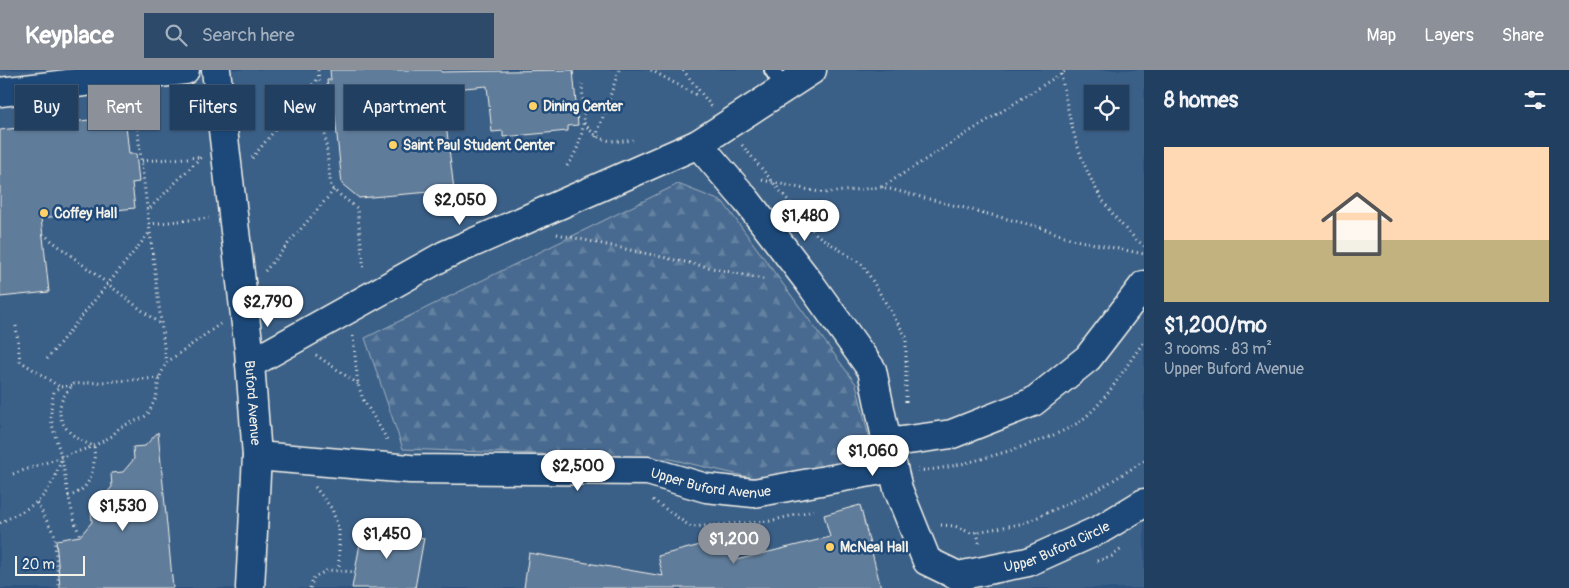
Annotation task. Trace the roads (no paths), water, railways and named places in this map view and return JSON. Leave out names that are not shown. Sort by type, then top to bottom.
[{"type":"street","points":[[0,92],[185,70]]},
{"type":"street","name":"Buford Avenue","points":[[216,70],[250,364],[257,456],[250,588]]},
{"type":"street","points":[[250,364],[445,255],[698,144],[726,127],[778,79],[812,70]]},
{"type":"street","points":[[698,144],[747,201],[809,282],[872,370],[890,456],[1034,402],[1088,358],[1144,285]]},
{"type":"street","name":"Upper Buford Avenue","points":[[257,456],[410,469],[648,470],[706,488],[754,493],[890,456]]},
{"type":"street","name":"Upper Buford Circle","points":[[890,456],[898,489],[927,561],[958,576],[1028,562],[1101,529],[1144,504]]},
{"type":"place","name":"Dining Center","points":[[533,106]]},
{"type":"place","name":"Saint Paul Student Center","points":[[393,145]]},
{"type":"place","name":"Coffey Hall","points":[[44,213]]},
{"type":"place","name":"McNeal Hall","points":[[830,547]]}]
